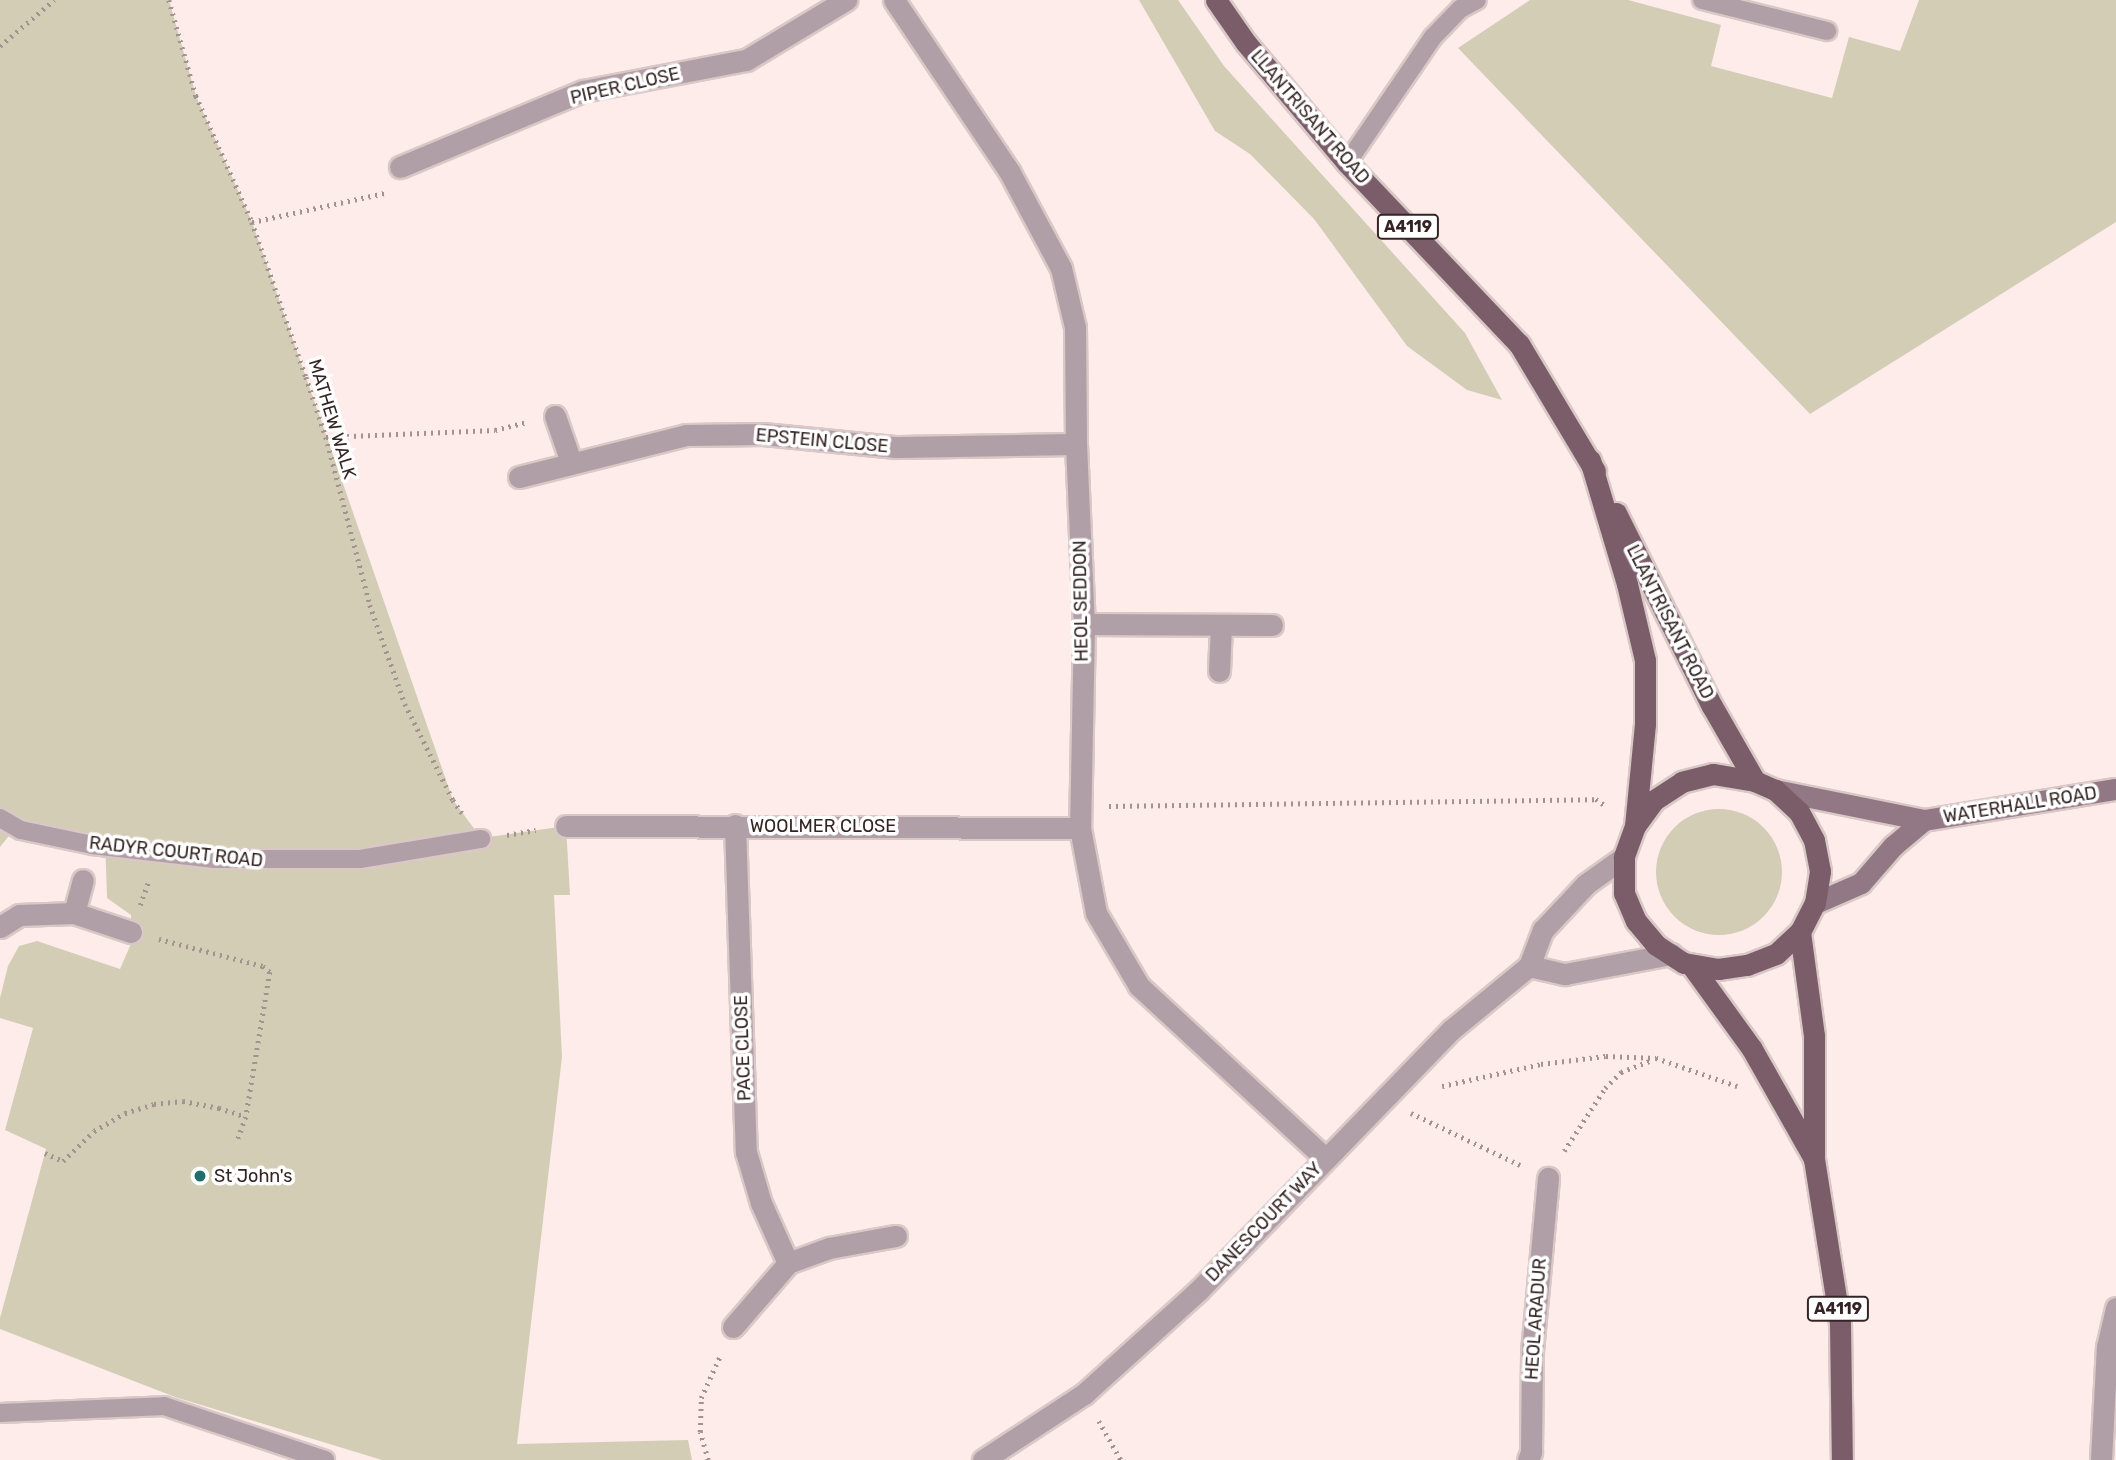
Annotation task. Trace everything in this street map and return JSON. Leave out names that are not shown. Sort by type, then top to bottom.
[{"type":"main road","name":"LLANTRISANT ROAD","points":[[1216,0],[1246,43],[1347,163],[1519,344],[1590,460],[1712,706],[1755,781]]},
{"type":"main road","name":"LLANTRISANT ROAD","points":[[1590,460],[1627,584],[1645,660],[1645,724],[1635,826],[1624,857],[1624,893],[1636,921],[1656,945],[1671,954],[1692,966],[1718,969],[1747,965],[1776,954],[1800,932],[1815,904],[1820,872],[1814,840],[1799,812],[1775,790],[1755,781],[1713,774],[1682,782],[1654,800],[1635,826]]},
{"type":"main road","name":"LLANTRISANT ROAD","points":[[1800,932],[1814,1035],[1814,1159],[1840,1324],[1842,1460]]},
{"type":"main road","name":"LLANTRISANT ROAD","points":[[1692,966],[1752,1049],[1814,1159]]},
{"type":"street","name":"PIPER CLOSE","points":[[400,167],[583,91],[746,60],[846,0]]},
{"type":"street","name":"HEOL SEDDON","points":[[894,0],[1009,171],[1061,268],[1075,327],[1076,444],[1084,624],[1080,828],[1096,913],[1139,986],[1325,1158]]},
{"type":"street","points":[[555,416],[570,461]]},
{"type":"street","name":"EPSTEIN CLOSE","points":[[519,477],[570,461],[686,435],[763,434],[896,447],[1076,444]]},
{"type":"street","points":[[1084,624],[1272,625]]},
{"type":"street","points":[[1219,671],[1221,625]]},
{"type":"street","name":"WATERHALL ROAD","points":[[1775,790],[1924,820],[2116,789]]},
{"type":"street","name":"WATERHALL ROAD","points":[[1815,904],[1861,883],[1893,846],[1924,820]]},
{"type":"street","name":"PACE CLOSE","points":[[735,825],[746,1152],[761,1203],[788,1263]]},
{"type":"street","name":"WOOLMER CLOSE","points":[[565,826],[1080,828]]},
{"type":"street","name":"DANESCOURT WAY","points":[[983,1460],[1084,1394],[1199,1290],[1451,1030],[1529,965],[1543,930],[1586,884],[1624,857]]},
{"type":"street","points":[[74,913],[83,880]]},
{"type":"street","points":[[0,928],[19,915],[74,913],[131,932]]},
{"type":"street","points":[[1529,965],[1565,974],[1671,954]]},
{"type":"street","name":"HEOL ARADUR","points":[[1528,1460],[1531,1452],[1532,1351],[1548,1178]]},
{"type":"street","points":[[733,1327],[788,1263],[829,1248],[896,1236]]},
{"type":"street","points":[[2101,1460],[2107,1347],[2116,1308]]},
{"type":"lane","points":[[1347,163],[1433,37],[1460,9],[1477,0]]},
{"type":"lane","points":[[1702,0],[1827,31]]},
{"type":"lane","name":"RADYR COURT ROAD","points":[[0,818],[21,830],[92,845],[159,853],[274,861],[360,859],[481,838]]},
{"type":"lane","points":[[0,1413],[164,1406],[325,1460]]},
{"type":"path","points":[[0,46],[54,0]]},
{"type":"path","name":"MATHEW WALK","points":[[169,0],[196,96],[253,222],[326,438],[370,605],[405,704],[453,800],[481,838]]},
{"type":"path","points":[[253,222],[390,192],[400,167]]},
{"type":"path","points":[[326,438],[495,430],[555,416]]},
{"type":"path","points":[[1080,806],[1596,799]]},
{"type":"path","points":[[481,838],[565,826]]},
{"type":"path","points":[[159,853],[131,932],[263,966],[270,972],[246,1117],[238,1139]]},
{"type":"path","points":[[1432,1088],[1541,1064],[1606,1056],[1656,1058],[1726,1080],[1790,1115]]},
{"type":"path","points":[[1383,1100],[1548,1178],[1605,1088],[1621,1072],[1656,1058]]},
{"type":"path","points":[[44,1153],[63,1161],[94,1131],[125,1113],[154,1104],[183,1101],[246,1117]]},
{"type":"path","points":[[708,1460],[700,1432],[701,1398],[733,1327]]},
{"type":"path","points":[[1084,1394],[1121,1460]]},
{"type":"shaded area","points":[[0,0],[169,0],[196,96],[252,222],[453,800],[481,838],[566,826],[570,895],[554,895],[562,1057],[517,1444],[688,1440],[692,1460],[382,1460],[175,1397],[0,1329],[0,1318],[46,1149],[5,1130],[33,1028],[0,1018],[0,998],[8,966],[19,946],[37,941],[120,969],[130,946],[131,915],[107,898],[105,837],[16,827],[0,847]]},
{"type":"shaded area","points":[[1139,0],[1178,0],[1224,66],[1465,333],[1502,400],[1467,390],[1407,346],[1314,219],[1250,154],[1215,131]]},
{"type":"shaded area","points":[[1530,0],[1628,0],[1721,25],[1711,66],[1832,98],[1849,37],[1900,51],[1919,0],[2116,0],[2116,222],[1810,414],[1458,48]]},
{"type":"shaded area","points":[[1719,809],[1743,814],[1764,827],[1777,848],[1782,872],[1777,896],[1764,917],[1743,930],[1719,935],[1695,930],[1674,917],[1661,896],[1656,872],[1661,848],[1674,827],[1695,814]]},
{"type":"place","name":"St John's","points":[[200,1176]]}]
